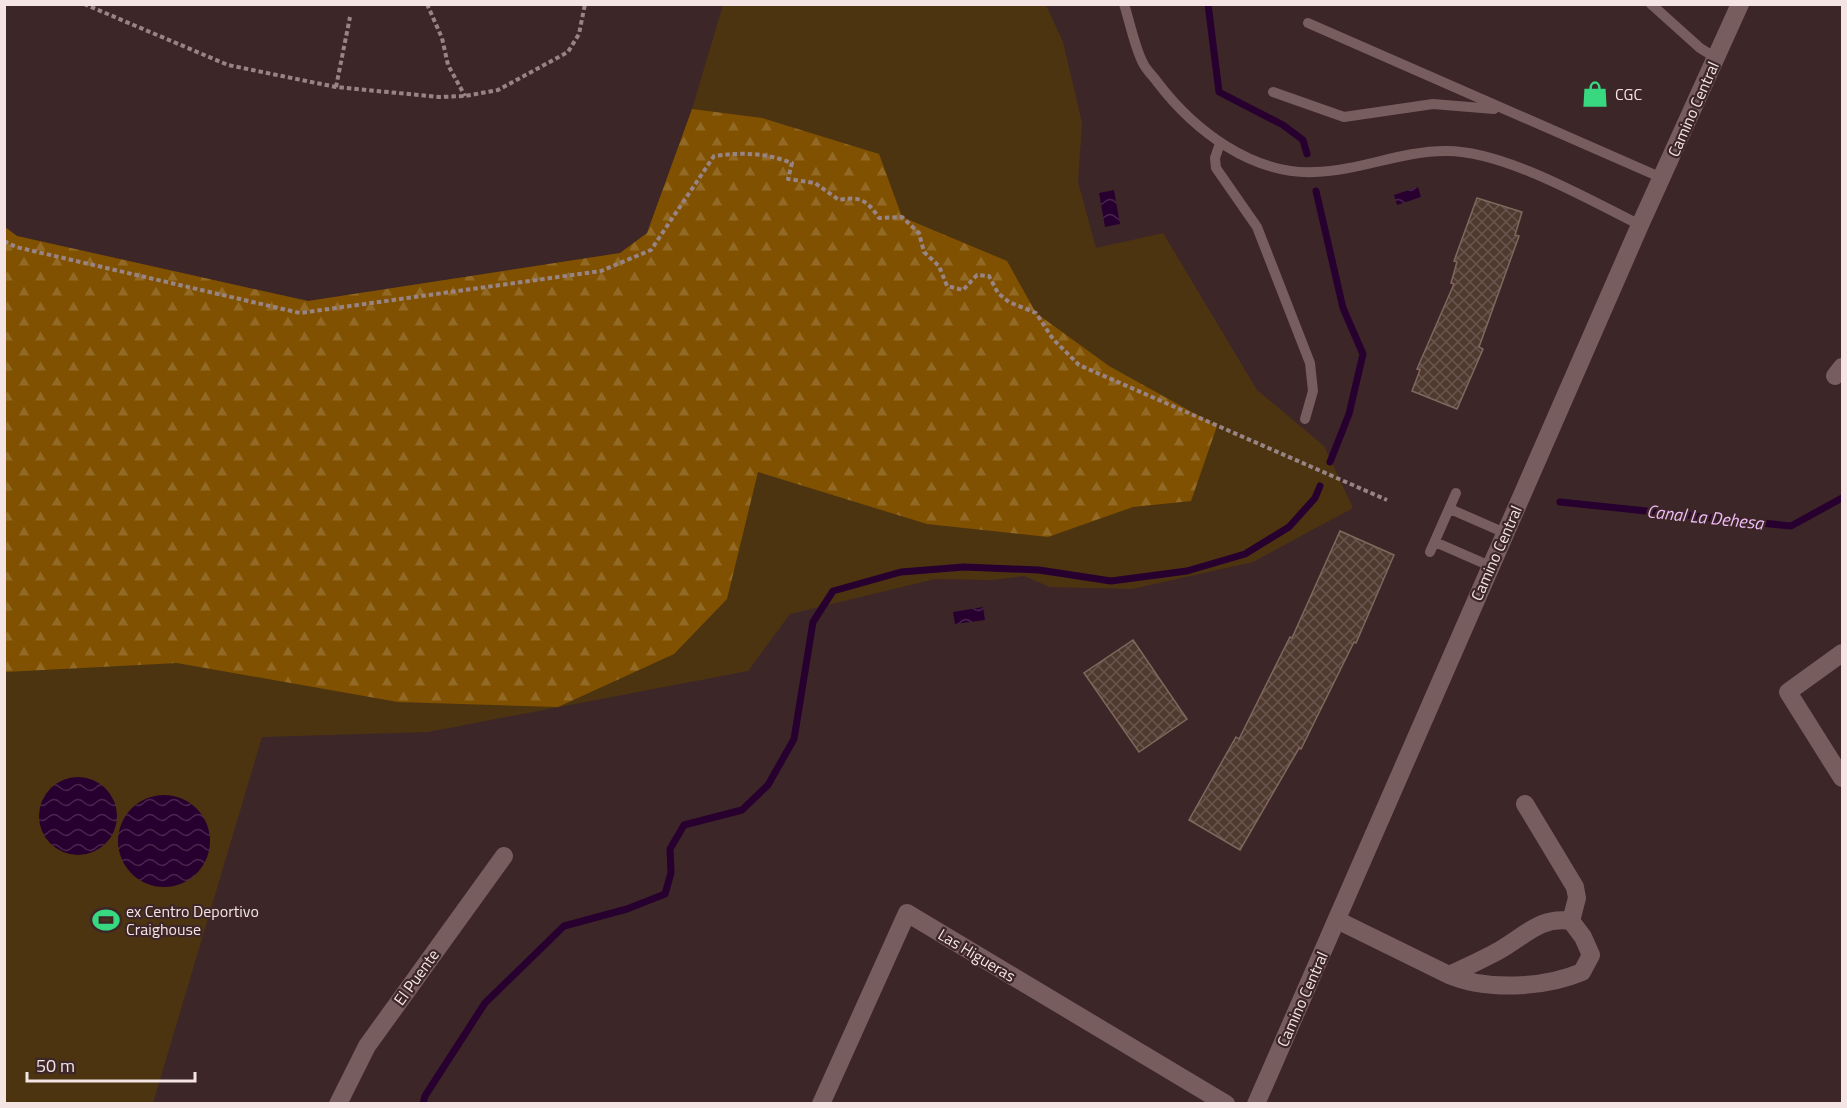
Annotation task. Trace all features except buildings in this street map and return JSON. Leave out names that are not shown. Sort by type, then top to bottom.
[{"type":"street","name":"Camino Central","points":[[1256,1104],[1640,225],[1740,4]]},
{"type":"street","points":[[1842,653],[1788,692],[1842,778]]},
{"type":"street","points":[[1525,804],[1575,887],[1577,898],[1571,921]]},
{"type":"street","name":"El Puente","points":[[338,1104],[372,1038],[504,856]]},
{"type":"street","name":"Las Higueras","points":[[821,1104],[907,913],[1226,1104]]},
{"type":"street","points":[[1337,920],[1449,975],[1467,982],[1527,986],[1564,980],[1582,972],[1591,955],[1583,937],[1571,921],[1557,919],[1536,925],[1501,950],[1449,975]]},
{"type":"lane","points":[[1124,4],[1142,62],[1186,116],[1220,143],[1261,163],[1288,171],[1313,173],[1344,170],[1445,151],[1479,155],[1566,188],[1640,225]]},
{"type":"lane","points":[[1651,4],[1700,48],[1716,58]]},
{"type":"lane","points":[[1308,24],[1662,178]]},
{"type":"lane","points":[[1273,92],[1344,117],[1433,104],[1503,110]]},
{"type":"lane","points":[[1220,143],[1215,158],[1216,168],[1257,227],[1310,363],[1313,391],[1305,419]]},
{"type":"lane","points":[[1456,493],[1433,547],[1491,566]]},
{"type":"lane","points":[[1450,509],[1505,533]]},
{"type":"path","points":[[84,4],[228,65],[336,87],[439,97],[465,96],[498,90],[568,52],[579,34],[585,4]]},
{"type":"path","points":[[427,4],[442,38],[448,65],[465,96]]},
{"type":"path","points":[[336,87],[350,17]]},
{"type":"path","points":[[4,241],[16,247],[300,313],[601,271],[651,250],[714,156],[744,152],[772,155],[792,163],[788,179],[815,183],[839,200],[856,197],[871,206],[879,218],[902,217],[919,233],[924,252],[939,266],[947,286],[963,290],[977,275],[989,276],[1004,297],[1036,313],[1053,339],[1079,365],[1387,500]]},
{"type":"shaded area","points":[[723,5],[1046,5],[1063,42],[1082,123],[1078,182],[1096,248],[1163,233],[1257,390],[1324,446],[1353,508],[1253,562],[1132,589],[1050,587],[1024,576],[991,580],[935,579],[790,614],[748,671],[428,732],[262,737],[153,1103],[5,1103],[4,227],[17,236],[308,301],[620,253],[647,233],[692,109]]},
{"type":"green space","points":[[692,109],[762,118],[879,154],[902,217],[1007,261],[1036,313],[1109,366],[1217,426],[1191,501],[1133,507],[1048,537],[927,524],[758,472],[727,599],[674,654],[558,707],[398,702],[177,663],[5,672],[5,227],[17,236],[308,301],[620,253],[647,233]]},
{"type":"water","points":[[1418,187],[1421,197],[1397,205],[1394,195]]},
{"type":"water","points":[[1114,190],[1120,224],[1105,227],[1099,193]]},
{"type":"water","points":[[983,607],[985,620],[955,624],[953,612]]},
{"type":"water","points":[[78,777],[93,780],[110,794],[117,816],[114,831],[100,848],[78,855],[63,852],[46,838],[39,816],[42,801],[56,784]]},
{"type":"water","points":[[164,795],[182,799],[197,808],[206,823],[210,841],[206,859],[197,874],[182,883],[164,887],[146,883],[131,874],[122,859],[118,841],[122,823],[131,808],[146,799]]},
{"type":"waterway","points":[[1208,4],[1219,92],[1283,125],[1303,140],[1307,154]]},
{"type":"waterway","points":[[1316,191],[1343,308],[1363,354],[1349,414],[1330,462]]},
{"type":"waterway","points":[[423,1104],[425,1096],[485,1003],[564,926],[627,909],[665,894],[671,873],[670,849],[684,825],[742,810],[768,785],[794,739],[813,622],[833,591],[901,572],[964,567],[1039,570],[1111,581],[1187,571],[1245,554],[1289,527],[1315,498],[1320,486]]},
{"type":"waterway","name":"Canal La Dehesa","points":[[1560,502],[1791,526],[1842,498]]},
{"type":"place","name":"CGC","points":[[1595,94]]},
{"type":"place","name":"ex Centro Deportivo Craighouse","points":[[106,920]]}]
